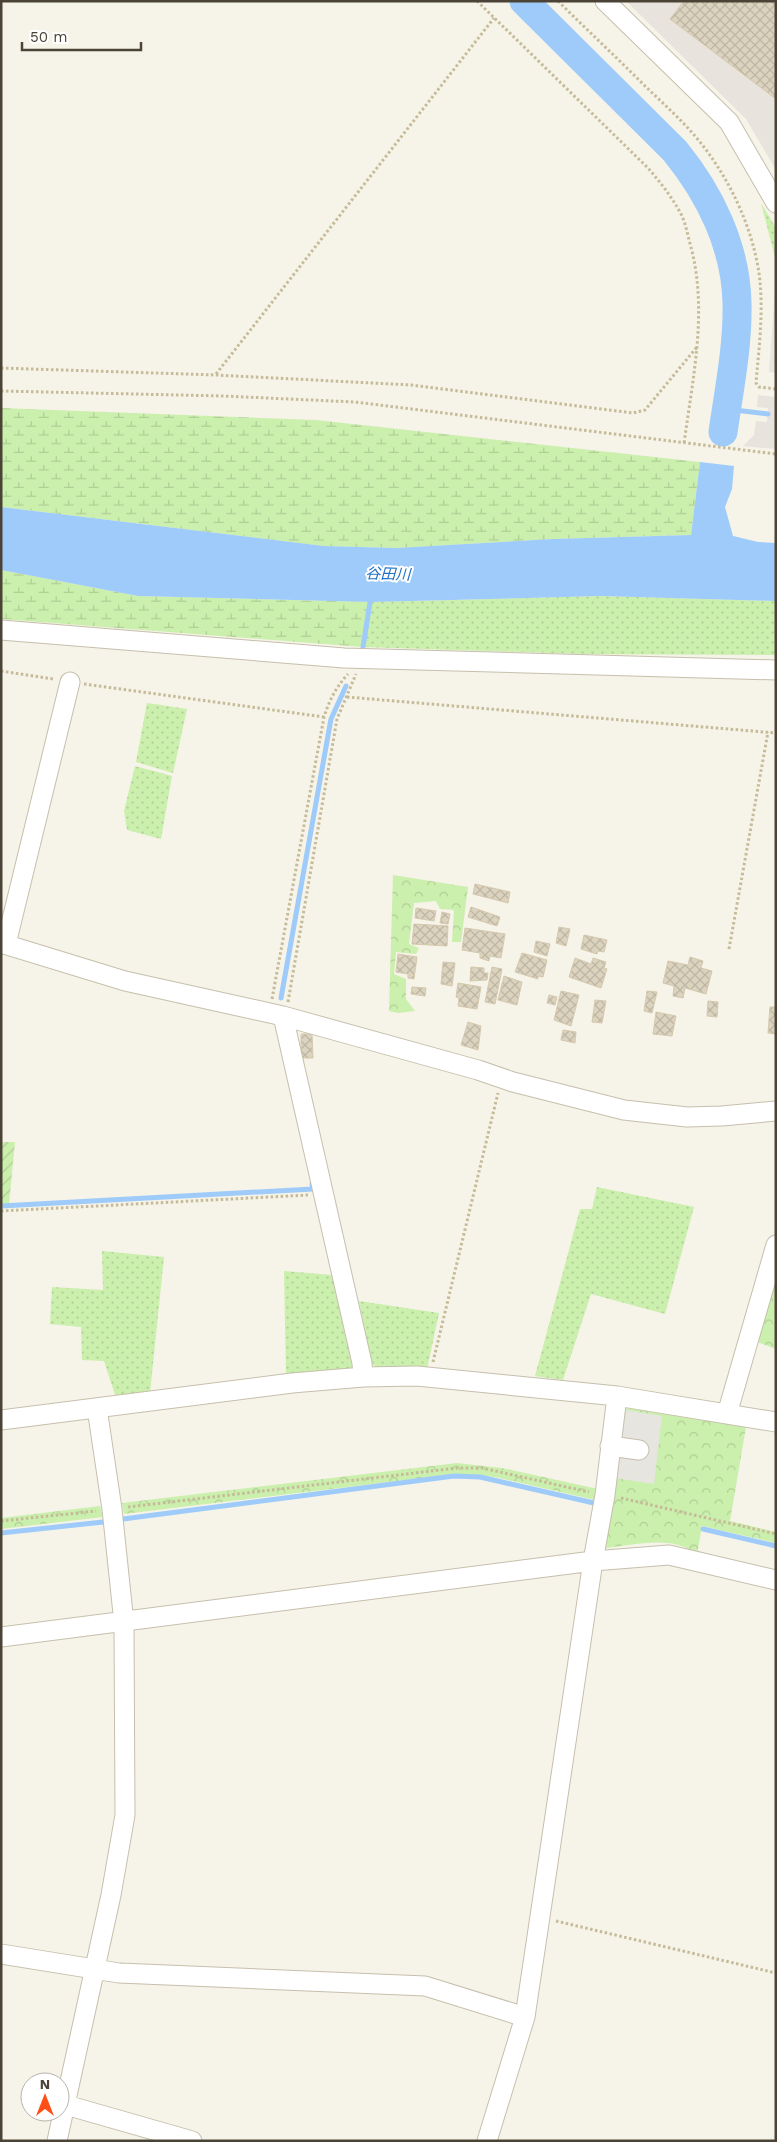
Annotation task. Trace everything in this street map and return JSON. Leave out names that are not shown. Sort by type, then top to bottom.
[{"type":"street","points":[[605,1],[729,122],[776,203]]},
{"type":"street","points":[[1,630],[344,658],[776,670]]},
{"type":"street","points":[[70,682],[4,943],[125,981],[281,1008],[589,1102],[648,1114],[722,1116],[776,1111]]},
{"type":"street","points":[[281,1008],[362,1363],[363,1378]]},
{"type":"street","points":[[727,1414],[776,1245]]},
{"type":"street","points":[[1,1420],[292,1383],[363,1378],[429,1377],[617,1396],[776,1422]]},
{"type":"street","points":[[487,2141],[525,2017],[593,1560],[605,1495],[617,1396]]},
{"type":"street","points":[[70,2085],[93,1969],[111,1895],[125,1815],[124,1623],[112,1509],[97,1408]]},
{"type":"street","points":[[610,1446],[639,1450]]},
{"type":"street","points":[[1,1637],[124,1623],[593,1560],[669,1555],[776,1580]]},
{"type":"street","points":[[1,1954],[119,1973],[425,1986],[525,2017]]},
{"type":"street","points":[[70,2106],[192,2141]]},
{"type":"street","points":[[57,2141],[62,2122]]},
{"type":"path","points":[[477,1],[648,168],[666,188],[682,216],[698,279],[700,314],[684,444]]},
{"type":"path","points":[[558,1],[687,126],[708,153],[728,185],[741,210],[755,253],[759,275],[760,328],[756,383],[759,387],[776,389]]},
{"type":"path","points":[[216,375],[494,18]]},
{"type":"path","points":[[1,368],[216,375],[412,385],[634,413],[645,410],[697,347]]},
{"type":"path","points":[[1,390],[355,402],[776,454]]},
{"type":"path","points":[[281,1008],[324,717],[340,683],[348,674],[363,670]]},
{"type":"path","points":[[1,671],[324,717]]},
{"type":"path","points":[[281,1008],[337,719],[354,682],[356,672]]},
{"type":"path","points":[[347,697],[776,733]]},
{"type":"path","points":[[729,949],[768,732]]},
{"type":"path","points":[[429,1377],[502,1077]]},
{"type":"path","points":[[1,1211],[322,1193]]},
{"type":"path","points":[[123,1508],[372,1476],[457,1468],[482,1468],[597,1493]]},
{"type":"path","points":[[615,1497],[776,1534]]},
{"type":"path","points":[[1,1521],[101,1510]]},
{"type":"path","points":[[540,1917],[776,1973]]},
{"type":"shaded area","points":[[626,1],[776,1],[776,170],[746,119]]},
{"type":"shaded area","points":[[776,277],[776,373],[769,372]]},
{"type":"shaded area","points":[[758,395],[776,397],[776,449],[743,446],[754,435],[756,421],[767,422],[768,408],[757,407]]},
{"type":"shaded area","points":[[626,1410],[662,1416],[654,1484],[615,1478]]},
{"type":"green space","points":[[761,203],[776,228],[776,261]]},
{"type":"green space","points":[[1,408],[316,420],[700,462],[691,535],[553,539],[396,548],[324,546],[1,507]]},
{"type":"green space","points":[[1,570],[138,596],[372,602],[363,647],[1,619]]},
{"type":"green space","points":[[601,596],[776,601],[776,655],[583,654],[363,647],[372,602]]},
{"type":"green space","points":[[147,703],[187,709],[173,773],[136,762]]},
{"type":"green space","points":[[135,766],[172,776],[161,839],[127,830],[124,811]]},
{"type":"green space","points":[[393,875],[468,887],[461,942],[452,942],[454,910],[440,909],[436,901],[414,903],[409,944],[419,948],[416,954],[396,952],[394,974],[406,979],[406,999],[415,1011],[398,1013],[389,1011]]},
{"type":"green space","points":[[1,1142],[15,1142],[9,1204],[1,1204]]},
{"type":"green space","points":[[597,1187],[694,1207],[665,1314],[591,1294],[563,1380],[535,1376],[580,1209],[592,1209]]},
{"type":"green space","points":[[102,1251],[164,1257],[150,1393],[116,1398],[104,1361],[82,1360],[81,1327],[50,1324],[52,1287],[103,1290]]},
{"type":"green space","points":[[284,1271],[332,1275],[353,1370],[286,1375]]},
{"type":"green space","points":[[776,1275],[776,1349],[755,1341]]},
{"type":"green space","points":[[359,1301],[439,1313],[427,1369],[380,1369],[372,1364]]},
{"type":"green space","points":[[627,1408],[746,1427],[730,1521],[776,1532],[776,1543],[702,1526],[697,1555],[677,1545],[653,1542],[606,1548],[624,1410]]},
{"type":"green space","points":[[457,1463],[502,1468],[598,1489],[595,1500],[495,1477],[456,1474],[124,1514],[122,1503]]},
{"type":"green space","points":[[100,1506],[103,1517],[1,1529],[1,1518]]},
{"type":"water","name":"谷田川","points":[[700,462],[734,466],[732,489],[725,507],[733,536],[758,542],[776,543],[776,601],[601,596],[372,602],[138,596],[1,570],[1,507],[324,546],[396,548],[553,539],[691,535]]},
{"type":"building","points":[[684,1],[776,1],[776,99],[670,19]]},
{"type":"building","points":[[475,884],[510,892],[508,903],[473,894]]},
{"type":"building","points":[[471,907],[500,917],[497,926],[468,917]]},
{"type":"building","points":[[416,908],[436,911],[434,921],[415,918]]},
{"type":"building","points":[[442,912],[450,914],[448,924],[440,923]]},
{"type":"building","points":[[414,924],[448,926],[447,946],[412,944]]},
{"type":"building","points":[[559,927],[570,929],[566,946],[556,943]]},
{"type":"building","points":[[465,928],[505,934],[501,958],[490,956],[489,961],[480,958],[480,953],[462,950]]},
{"type":"building","points":[[584,935],[607,940],[604,952],[598,951],[597,954],[581,949]]},
{"type":"building","points":[[536,941],[550,944],[547,956],[534,952]]},
{"type":"building","points":[[522,953],[547,960],[543,977],[538,976],[538,979],[515,972]]},
{"type":"building","points":[[398,954],[417,957],[414,979],[408,978],[408,974],[396,972]]},
{"type":"building","points":[[690,957],[703,961],[701,968],[712,971],[706,994],[685,988],[683,998],[673,996],[674,986],[663,983],[668,961],[688,965]]},
{"type":"building","points":[[575,958],[591,964],[593,958],[606,962],[604,968],[607,969],[601,988],[569,977]]},
{"type":"building","points":[[443,962],[455,963],[452,986],[441,984]]},
{"type":"building","points":[[471,967],[484,968],[484,973],[488,973],[487,980],[470,981]]},
{"type":"building","points":[[492,967],[502,969],[495,1004],[485,1002]]},
{"type":"building","points":[[504,976],[522,982],[517,1005],[498,1000]]},
{"type":"building","points":[[458,983],[481,987],[477,1009],[458,1006],[459,998],[456,997]]},
{"type":"building","points":[[412,987],[426,988],[425,996],[411,994]]},
{"type":"building","points":[[561,991],[579,995],[571,1026],[554,1020]]},
{"type":"building","points":[[647,991],[657,992],[652,1013],[644,1011]]},
{"type":"building","points":[[549,995],[557,997],[555,1005],[547,1003]]},
{"type":"building","points":[[595,1000],[606,1001],[602,1023],[592,1022]]},
{"type":"building","points":[[708,1001],[718,1002],[717,1017],[707,1016]]},
{"type":"building","points":[[770,1007],[776,1007],[776,1034],[768,1033]]},
{"type":"building","points":[[656,1012],[676,1016],[672,1036],[653,1034]]},
{"type":"building","points":[[468,1022],[481,1026],[478,1050],[461,1045]]},
{"type":"building","points":[[563,1030],[576,1032],[575,1043],[561,1040]]},
{"type":"building","points":[[301,1034],[312,1034],[313,1058],[301,1058]]},
{"type":"waterway","points":[[524,1],[675,151],[699,185],[719,222],[732,262],[737,303],[735,352],[723,432]]},
{"type":"waterway","points":[[726,409],[768,414]]},
{"type":"waterway","points":[[363,647],[371,596]]},
{"type":"waterway","points":[[281,998],[331,719],[346,686]]},
{"type":"waterway","points":[[1,1206],[313,1189],[312,1184]]},
{"type":"waterway","points":[[123,1519],[454,1476],[480,1477],[594,1503]]},
{"type":"waterway","points":[[1,1533],[103,1522]]},
{"type":"waterway","points":[[703,1529],[776,1546]]}]
